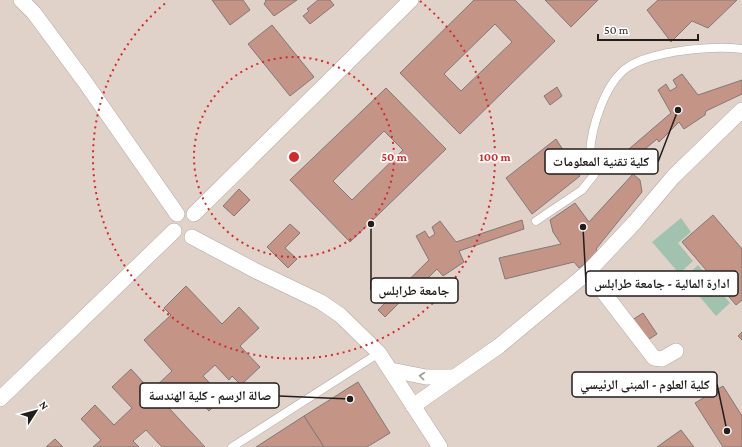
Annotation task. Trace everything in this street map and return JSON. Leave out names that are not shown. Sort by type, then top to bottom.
[{"type":"street","points":[[21,0],[34,13],[85,82],[177,214]]},
{"type":"street","points":[[194,214],[410,0]]},
{"type":"street","points":[[413,406],[499,346],[588,272],[611,249],[673,177],[742,110]]},
{"type":"street","points":[[192,237],[199,229],[198,218],[194,214],[184,211],[177,214],[172,222],[174,231],[184,238],[192,237],[256,271],[320,302],[340,315],[379,353],[440,447]]},
{"type":"street","points":[[0,399],[174,231]]},
{"type":"street","points":[[588,272],[654,358],[662,359],[676,351]]},
{"type":"street","points":[[391,370],[426,377],[453,377]]},
{"type":"lane","points":[[536,221],[582,190],[594,175],[590,156],[594,123],[610,87],[628,67],[647,59],[675,52],[717,47],[742,48]]},
{"type":"lane","points":[[232,447],[379,353]]},
{"type":"shaded area","points":[[0,0],[742,0],[742,447],[0,447]]},
{"type":"green space","points":[[681,218],[691,232],[678,243],[693,261],[681,272],[677,271],[652,242]]},
{"type":"green space","points":[[698,265],[730,303],[716,316],[684,278]]},
{"type":"building","points":[[212,0],[243,0],[250,10],[230,25]]},
{"type":"building","points":[[265,0],[297,0],[274,16],[264,4],[266,1]]},
{"type":"building","points":[[318,0],[330,0],[334,5],[310,24],[303,16],[309,11],[307,9]]},
{"type":"building","points":[[474,0],[515,0],[555,41],[460,134],[400,73]],"holes":[[[495,24],[512,42],[461,91],[444,74]]]},
{"type":"building","points":[[545,0],[598,0],[571,27]]},
{"type":"building","points":[[658,0],[737,0],[708,28],[692,21],[671,42],[647,10]]},
{"type":"building","points":[[272,25],[314,77],[290,96],[248,44]]},
{"type":"building","points":[[682,74],[698,95],[742,80],[742,94],[706,111],[705,115],[684,129],[679,122],[659,142],[657,139],[622,168],[615,161],[671,113],[658,90],[666,84],[670,91],[677,87],[673,80]]},
{"type":"building","points":[[557,87],[562,96],[550,105],[544,96]]},
{"type":"building","points":[[386,88],[446,149],[350,242],[290,180]],"holes":[[[384,131],[403,150],[352,200],[333,181]]]},
{"type":"building","points":[[556,139],[580,176],[532,214],[506,178]]},
{"type":"building","points":[[633,174],[640,180],[642,192],[596,249],[600,253],[579,268],[574,262],[505,279],[499,258],[561,244],[553,232],[550,220],[575,203],[589,222]]},
{"type":"building","points":[[239,189],[250,200],[234,216],[223,206]]},
{"type":"building","points":[[713,215],[742,249],[742,300],[736,305],[682,242]]},
{"type":"building","points":[[522,220],[524,229],[459,251],[464,262],[443,276],[437,269],[418,288],[416,286],[385,317],[378,310],[429,260],[416,236],[425,231],[429,238],[435,234],[432,227],[440,221],[456,242]]},
{"type":"building","points":[[290,224],[300,233],[285,248],[297,259],[288,268],[267,247]]},
{"type":"building","points":[[186,286],[222,324],[239,307],[259,328],[240,346],[260,367],[241,385],[232,376],[229,380],[215,365],[203,376],[223,397],[209,411],[187,388],[168,407],[205,447],[162,447],[146,430],[133,441],[139,447],[93,447],[101,440],[81,419],[95,405],[114,425],[132,408],[112,387],[131,369],[151,391],[172,371],[144,340],[171,315],[164,308]]},
{"type":"building","points":[[643,313],[657,334],[643,343],[629,322]]},
{"type":"building","points":[[742,332],[742,340],[738,336]]},
{"type":"building","points":[[358,382],[390,433],[367,447],[324,447],[304,416]]},
{"type":"building","points":[[723,386],[742,416],[742,447],[723,447],[695,403]]},
{"type":"building","points":[[304,416],[324,447],[256,447]]},
{"type":"building","points":[[681,430],[694,447],[657,447]]},
{"type":"building","points":[[55,439],[63,447],[46,447]]},
{"type":"place","name":"كلية تقنية المعلومات","points":[[678,110]]},
{"type":"place","name":"جامعة طرابلس","points":[[371,224]]},
{"type":"place","name":"ادارة المالية - جامعة طرابلس","points":[[583,227]]},
{"type":"place","name":"صالة الرسم - كلية الهندسة","points":[[350,399]]},
{"type":"place","name":"كلية العلوم - المبنى الرئيسي","points":[[727,431]]}]
